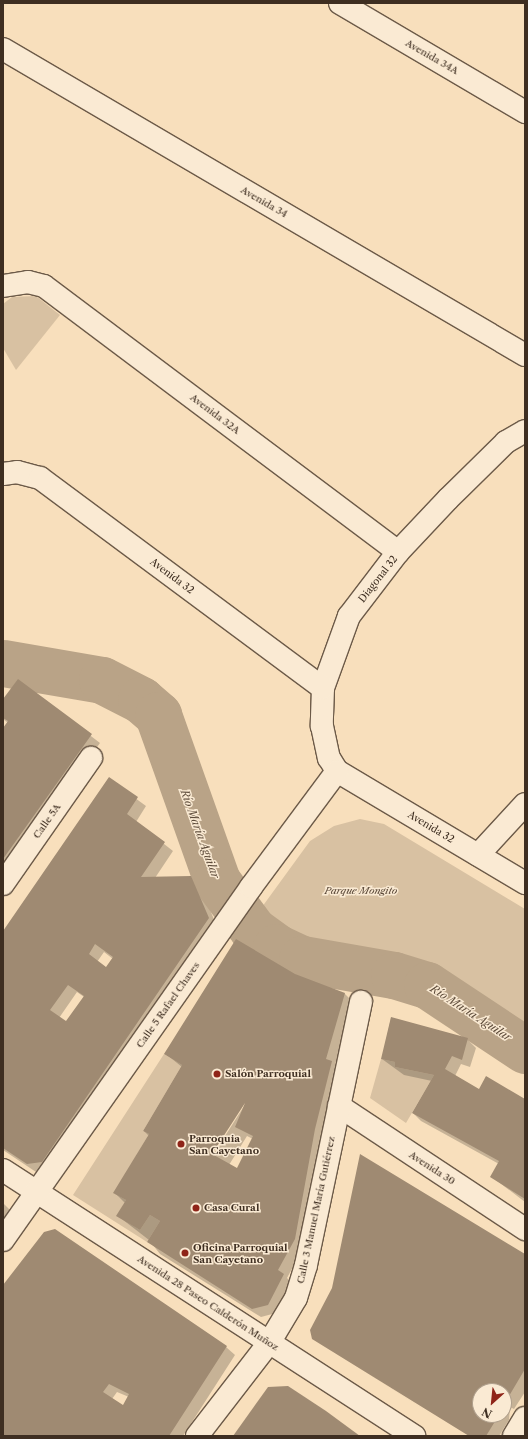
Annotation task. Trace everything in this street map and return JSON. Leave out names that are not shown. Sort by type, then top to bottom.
[{"type":"street","name":"Avenida 34A","points":[[340,3],[525,112]]},
{"type":"street","name":"Avenida 34","points":[[3,49],[525,355]]},
{"type":"street","name":"Avenida 32A","points":[[3,286],[28,282],[44,286],[398,552]]},
{"type":"street","points":[[506,442],[525,415]]},
{"type":"street","name":"Diagonal 32","points":[[337,771],[329,758],[322,726],[323,688],[349,616],[398,552],[506,442],[525,431]]},
{"type":"street","name":"Avenida 32","points":[[10,473],[40,478],[323,688]]},
{"type":"street","name":"Calle 5A","points":[[3,884],[91,758]]},
{"type":"street","name":"Avenida 32","points":[[337,771],[525,884]]},
{"type":"street","name":"Calle 5 Rafael Chaves","points":[[3,1240],[251,887],[337,771]]},
{"type":"street","points":[[478,855],[525,804]]},
{"type":"street","name":"Calle 3 Manuel María Gutiérrez","points":[[197,1436],[269,1343],[296,1298],[306,1265],[361,1002]]},
{"type":"street","name":"Avenida 30","points":[[339,1106],[525,1229]]},
{"type":"street","name":"Avenida 28 Paseo Calderón Muñoz","points":[[3,1170],[414,1436]]},
{"type":"street","points":[[514,1436],[525,1418]]},
{"type":"green space","points":[[36,296],[60,315],[16,370],[3,348],[3,304],[12,297]]},
{"type":"green space","name":"Parque Mongito","points":[[360,819],[384,824],[525,909],[525,1036],[429,976],[392,965],[304,949],[254,918],[310,841],[334,826]]},
{"type":"green space","points":[[164,1054],[182,1065],[143,1131],[149,1134],[114,1193],[126,1200],[117,1216],[140,1230],[150,1215],[160,1221],[147,1242],[73,1195]]},
{"type":"green space","points":[[381,1059],[395,1062],[395,1067],[434,1075],[406,1123],[370,1098]]},
{"type":"building","points":[[18,679],[92,734],[3,859],[3,728],[8,721],[3,718],[3,699]]},
{"type":"building","points":[[109,777],[138,797],[127,814],[165,842],[141,877],[191,876],[209,918],[42,1162],[27,1164],[3,1148],[3,931]],"holes":[[[95,944],[113,957],[106,967],[89,954]],[[68,985],[84,996],[66,1021],[50,1010]]]},
{"type":"building","points":[[236,939],[295,974],[345,993],[326,1059],[332,1061],[315,1129],[295,1239],[278,1270],[284,1274],[268,1305],[252,1309],[147,1242],[160,1221],[150,1215],[140,1230],[116,1216],[126,1200],[113,1193],[149,1134],[143,1131],[182,1065],[164,1054]],"holes":[[[245,1103],[235,1127],[253,1136],[237,1168],[212,1154]]]},
{"type":"building","points":[[391,1017],[468,1038],[462,1060],[452,1056],[445,1069],[479,1089],[486,1076],[525,1099],[525,1199],[490,1177],[499,1161],[412,1113],[434,1075],[395,1067],[395,1062],[381,1059]]},
{"type":"building","points":[[360,1154],[525,1254],[525,1369],[512,1391],[512,1383],[472,1383],[472,1423],[494,1423],[486,1436],[469,1436],[312,1339],[310,1330],[332,1288]]},
{"type":"building","points":[[55,1229],[227,1346],[169,1436],[3,1436],[3,1285],[44,1232]],"holes":[[[109,1384],[129,1394],[123,1405],[103,1392]]]},
{"type":"building","points":[[288,1386],[360,1436],[233,1436],[268,1387]]},
{"type":"waterway","name":"Río María Aguilar","points":[[3,663],[102,680],[141,700],[158,715],[217,881],[253,930],[276,947],[302,959],[394,975],[427,985],[525,1050]]},
{"type":"place","name":"Salón Parroquial","points":[[217,1074]]},
{"type":"place","name":"Parroquia San Cayetano","points":[[181,1144]]},
{"type":"place","name":"Casa Cural","points":[[196,1208]]},
{"type":"place","name":"Oficina Parroquial San Cayetano","points":[[185,1253]]}]
